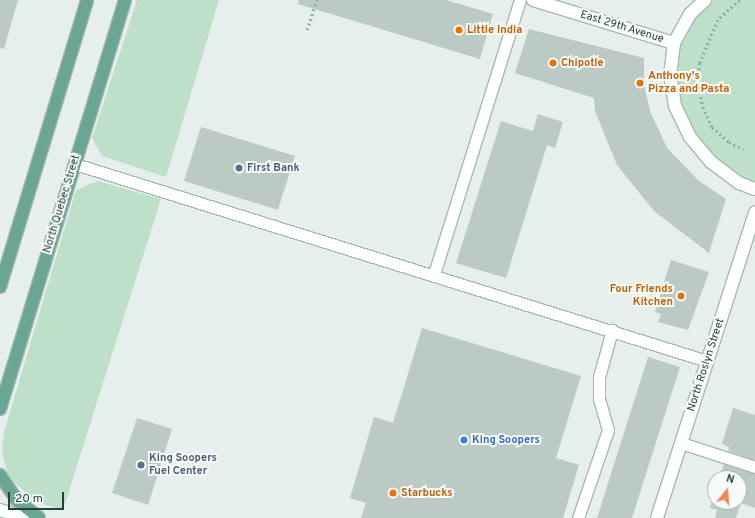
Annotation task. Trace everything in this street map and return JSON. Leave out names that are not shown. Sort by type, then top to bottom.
[{"type":"main road","points":[[0,288],[86,0]]},
{"type":"main road","name":"North Quebec Street","points":[[0,409],[125,0]]},
{"type":"main road","points":[[0,475],[17,500],[38,518]]},
{"type":"street","name":"East 29th Avenue","points":[[533,0],[674,42],[670,74],[675,106],[690,137],[716,166],[739,183],[755,189]]},
{"type":"street","points":[[674,42],[690,14],[705,0]]},
{"type":"street","name":"North Roslyn Street","points":[[657,518],[755,212]]},
{"type":"street","points":[[0,510],[27,518]]},
{"type":"lane","points":[[434,274],[520,0]]},
{"type":"lane","points":[[75,164],[434,274],[707,361]]},
{"type":"lane","points":[[578,518],[608,430],[599,398],[599,377],[612,330]]},
{"type":"lane","points":[[681,443],[755,467]]},
{"type":"path","points":[[307,30],[317,0]]},
{"type":"path","points":[[740,0],[718,20],[700,63],[698,82],[703,107],[712,127],[729,142],[743,149]]},
{"type":"green space","points":[[137,0],[219,0],[166,177],[102,156],[92,138]]},
{"type":"green space","points":[[705,0],[755,0],[755,189],[716,166],[675,106],[674,43]]},
{"type":"green space","points":[[98,181],[161,199],[63,510],[37,502],[8,477],[2,451],[4,432],[76,190]]},
{"type":"building","points":[[0,0],[18,0],[4,49],[0,48]]},
{"type":"building","points":[[299,0],[446,0],[493,14],[480,59],[298,4]]},
{"type":"building","points":[[529,29],[644,58],[644,84],[650,111],[667,148],[699,181],[726,199],[709,253],[654,211],[617,165],[595,111],[594,98],[515,73]]},
{"type":"building","points":[[538,114],[563,122],[555,148],[547,145],[506,278],[456,263],[501,121],[533,131]]},
{"type":"building","name":"First Bank","points":[[201,127],[295,156],[278,210],[184,181]]},
{"type":"building","points":[[671,260],[709,272],[688,330],[658,322],[661,314],[655,312]]},
{"type":"building","name":"King Soopers","points":[[422,328],[581,376],[556,458],[579,465],[563,518],[361,518],[366,503],[350,498],[374,417],[393,423]]},
{"type":"building","points":[[648,357],[680,367],[632,518],[597,518]]},
{"type":"building","points":[[733,408],[755,415],[755,460],[728,451],[729,447],[722,444]]},
{"type":"building","points":[[137,418],[172,429],[148,505],[112,493]]},
{"type":"building","points":[[724,464],[743,470],[722,470]]},
{"type":"building","points":[[747,471],[755,474],[755,508],[747,505]]},
{"type":"building","points":[[717,510],[739,510],[736,518],[715,518]]},
{"type":"place","name":"Little India","points":[[459,30]]},
{"type":"place","name":"Chipotle","points":[[553,63]]},
{"type":"place","name":"Anthony's Pizza and Pasta","points":[[640,83]]},
{"type":"place","name":"First Bank","points":[[239,168]]},
{"type":"place","name":"Four Friends Kitchen","points":[[681,296]]},
{"type":"place","name":"King Soopers","points":[[464,440]]},
{"type":"place","name":"King Soopers Fuel Center","points":[[141,465]]},
{"type":"place","name":"Starbucks","points":[[393,493]]}]
